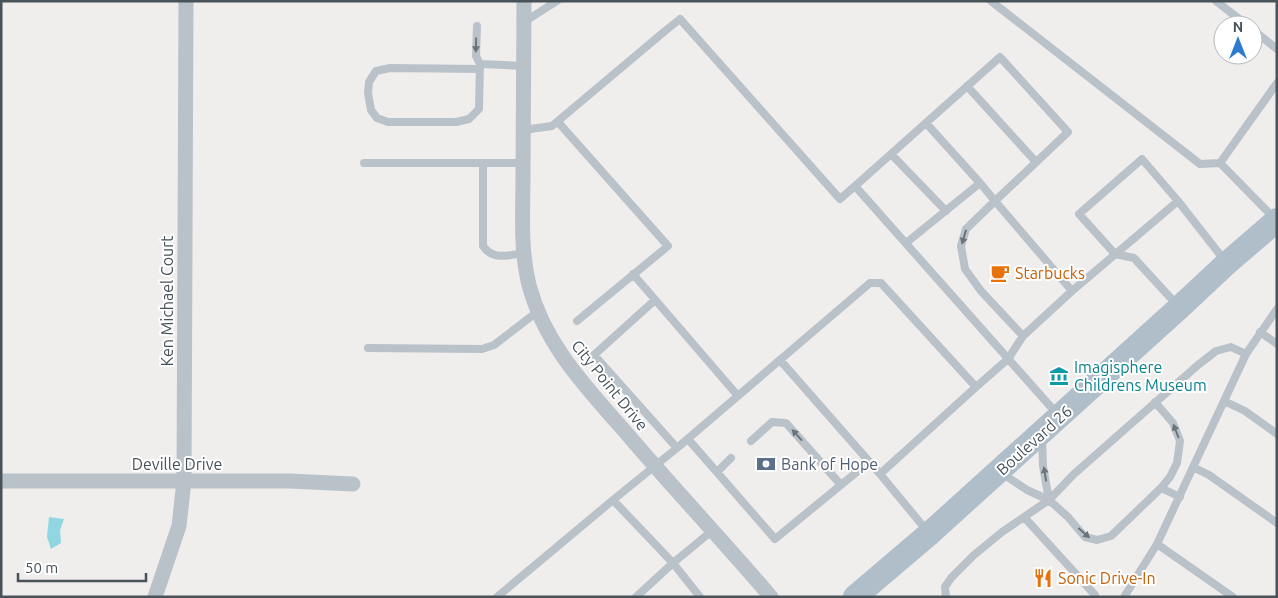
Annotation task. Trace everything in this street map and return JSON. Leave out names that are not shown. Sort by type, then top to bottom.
[{"type":"main road","name":"Boulevard 26","points":[[855,597],[930,534],[1276,220]]},
{"type":"street","name":"Ken Michael Court","points":[[155,597],[179,526],[184,481],[186,1]]},
{"type":"street","name":"City Point Drive","points":[[524,1],[524,253],[529,284],[537,312],[555,345],[572,370],[655,467],[771,597]]},
{"type":"street","name":"Deville Drive","points":[[1,481],[289,481],[353,484]]},
{"type":"lane","points":[[524,22],[557,1]]},
{"type":"lane","points":[[991,1],[1200,164],[1220,163],[1276,220]]},
{"type":"lane","points":[[1216,1],[1234,15]]},
{"type":"lane","points":[[523,130],[552,126],[558,122],[680,19],[840,199],[1000,57],[1068,132],[966,229],[961,246],[965,269],[981,292],[1023,336]]},
{"type":"lane","points":[[477,26],[476,56],[480,66],[479,109],[469,119],[456,122],[388,122],[377,118],[371,110],[368,93],[369,82],[376,71],[390,68],[480,66],[524,66]]},
{"type":"lane","points":[[1263,38],[1277,48]]},
{"type":"lane","points":[[1220,163],[1277,83]]},
{"type":"lane","points":[[967,86],[1036,162]]},
{"type":"lane","points":[[558,122],[668,246],[577,321]]},
{"type":"lane","points":[[926,122],[1072,291]]},
{"type":"lane","points":[[890,154],[946,210]]},
{"type":"lane","points":[[1180,307],[1134,258],[1115,254],[1080,214],[1142,159],[1178,201],[1226,264]]},
{"type":"lane","points":[[364,163],[523,163]]},
{"type":"lane","points":[[483,163],[483,246],[488,252],[498,256],[524,253]]},
{"type":"lane","points":[[906,243],[980,183]]},
{"type":"lane","points":[[855,186],[1008,359],[1050,424],[1043,466],[1049,500]]},
{"type":"lane","points":[[880,474],[1008,359],[1023,336],[1072,291],[1178,201]]},
{"type":"lane","points":[[634,274],[738,396]]},
{"type":"lane","points":[[497,597],[655,467],[870,283],[881,283],[976,387]]},
{"type":"lane","points":[[655,300],[594,354],[677,448]]},
{"type":"lane","points":[[1124,597],[1157,544],[1246,354],[1277,309]]},
{"type":"lane","points":[[368,348],[482,350],[494,345],[537,312]]},
{"type":"lane","points":[[1260,332],[1277,344]]},
{"type":"lane","points":[[946,597],[945,587],[951,578],[974,555],[1002,532],[1049,500],[1074,474],[1216,351],[1231,347],[1246,354]]},
{"type":"lane","points":[[780,360],[870,462],[930,534]]},
{"type":"lane","points":[[1224,401],[1245,411],[1277,434]]},
{"type":"lane","points":[[998,471],[1027,490],[1049,500],[1086,537],[1097,540],[1110,536],[1161,488],[1170,477],[1177,463],[1180,441],[1173,423],[1155,402]]},
{"type":"lane","points":[[752,441],[772,422],[786,423],[841,485]]},
{"type":"lane","points":[[688,439],[775,539],[870,462]]},
{"type":"lane","points":[[717,472],[731,458]]},
{"type":"lane","points":[[1193,467],[1209,474],[1277,523]]},
{"type":"lane","points":[[1161,488],[1180,497]]},
{"type":"lane","points":[[613,500],[673,563],[700,597]]},
{"type":"lane","points":[[1024,517],[1095,597]]},
{"type":"lane","points":[[636,597],[713,530]]},
{"type":"lane","points":[[1157,544],[1233,597]]},
{"type":"water","points":[[49,517],[64,519],[60,530],[61,543],[51,549],[47,537]]},
{"type":"place","name":"Starbucks","points":[[1000,273]]},
{"type":"place","name":"Imagisphere Childrens Museum","points":[[1059,376]]},
{"type":"place","name":"Bank of Hope","points":[[766,464]]},
{"type":"place","name":"Sonic Drive-In","points":[[1043,578]]}]
